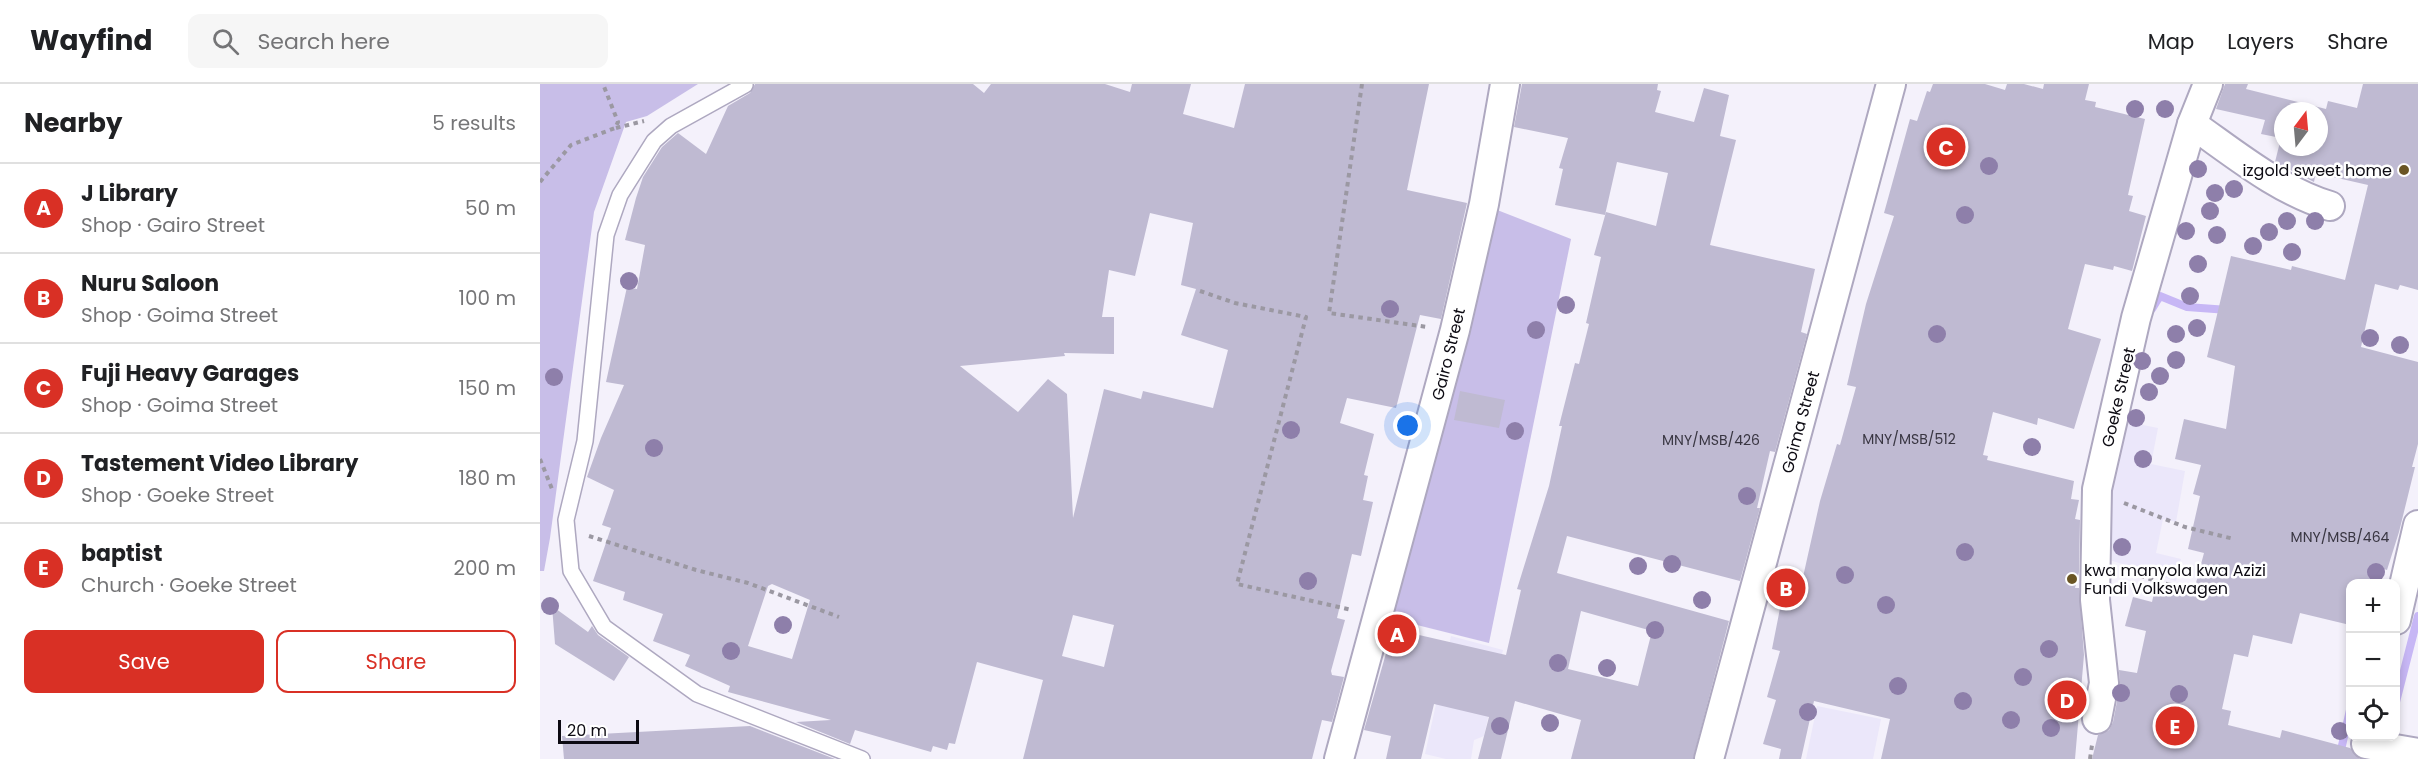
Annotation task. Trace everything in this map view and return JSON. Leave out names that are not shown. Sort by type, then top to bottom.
[{"type":"street","name":"Gairo Street","points":[[1339,759],[1455,330],[1484,204],[1505,84]]},
{"type":"street","name":"Goima Street","points":[[1709,759],[1892,84]]},
{"type":"street","name":"Goeke Street","points":[[2097,719],[2104,683],[2096,621],[2097,489],[2136,318],[2192,123],[2208,84]]},
{"type":"street","points":[[2192,123],[2271,178],[2307,199],[2330,206]]},
{"type":"street","points":[[2400,603],[2418,525]]},
{"type":"street","points":[[2365,746],[2382,745],[2418,753]]},
{"type":"lane","points":[[745,85],[671,126],[654,141],[620,195],[606,235],[585,441],[566,520],[571,571],[604,627],[697,694],[862,759]]},
{"type":"path","points":[[540,182],[571,146],[615,128],[618,122],[603,84]]},
{"type":"path","points":[[1362,84],[1329,313],[1455,330]]},
{"type":"path","points":[[1200,291],[1235,303],[1306,317],[1237,584],[1378,616]]},
{"type":"path","points":[[2097,489],[2185,527],[2234,539]]},
{"type":"path","points":[[578,532],[696,570],[748,582],[839,616]]},
{"type":"path","points":[[2095,560],[2162,583],[2212,593]]},
{"type":"shaded area","points":[[540,84],[698,84],[647,116],[626,122],[594,212],[544,571],[540,571]]},
{"type":"shaded area","points":[[1487,206],[1571,239],[1489,643],[1389,618]]},
{"type":"shaded area","points":[[2118,420],[2158,428],[2151,464],[2185,471],[2176,522],[2163,519],[2156,553],[2181,559],[2176,581],[2100,557]]},
{"type":"shaded area","points":[[1451,636],[1503,650],[1484,736],[1474,740],[1471,759],[1446,759],[1425,754]]},
{"type":"shaded area","points":[[1817,706],[1881,719],[1873,759],[1806,759]]},
{"type":"building","points":[[755,84],[973,84],[984,93],[991,84],[1105,84],[1130,92],[1132,84],[1191,84],[1183,114],[1234,128],[1245,84],[1429,84],[1407,190],[1467,203],[1441,319],[1420,315],[1396,408],[1347,398],[1340,423],[1374,434],[1364,475],[1368,476],[1363,500],[1373,502],[1361,556],[1352,554],[1337,618],[1345,620],[1331,671],[1332,675],[1344,677],[1332,722],[1322,720],[1312,759],[1023,759],[1043,680],[977,662],[955,744],[949,743],[947,750],[933,746],[931,752],[855,730],[850,744],[796,722],[831,720],[728,692],[730,686],[685,666],[690,655],[653,641],[663,614],[623,600],[625,592],[593,581],[611,528],[602,525],[614,490],[587,477],[624,385],[606,382],[627,287],[637,289],[645,245],[625,240],[636,198],[643,177],[662,147],[678,133],[706,154],[728,106],[750,93]],"holes":[[[1150,213],[1193,223],[1181,285],[1196,289],[1181,335],[1228,350],[1213,408],[1143,391],[1141,399],[1104,389],[1073,518],[1067,394],[1048,379],[1018,412],[960,366],[1065,356],[1064,353],[1114,354],[1114,317],[1102,317],[1109,270],[1135,276]],[[772,584],[810,600],[792,659],[748,646],[768,586]],[[1073,615],[1114,625],[1104,667],[1062,656]]]},
{"type":"building","points":[[1522,84],[1658,84],[1657,90],[1661,91],[1655,112],[1694,122],[1704,88],[1729,95],[1720,136],[1736,140],[1710,245],[1815,269],[1801,332],[1807,334],[1775,452],[1770,451],[1757,508],[1760,508],[1740,581],[1567,536],[1557,573],[1729,621],[1693,759],[1571,759],[1581,720],[1515,701],[1501,759],[1478,759],[1489,717],[1434,704],[1421,759],[1386,759],[1391,736],[1364,730],[1393,629],[1506,655],[1521,590],[1517,589],[1549,486],[1562,426],[1559,426],[1575,363],[1579,364],[1589,324],[1586,323],[1601,257],[1594,255],[1606,212],[1656,226],[1668,173],[1617,162],[1605,215],[1555,205],[1563,169],[1559,168],[1568,138],[1514,127]],"holes":[[[1581,611],[1652,631],[1638,686],[1568,669]]]},
{"type":"building","points":[[1933,84],[1985,84],[2005,90],[2007,84],[2024,84],[2043,89],[2044,84],[2089,84],[2085,100],[2096,102],[2095,107],[2145,119],[2128,195],[2133,196],[2129,211],[2146,216],[2132,271],[2114,266],[2113,270],[2085,264],[2068,329],[2101,339],[2074,429],[2038,418],[2037,425],[1993,412],[1983,455],[1988,456],[1987,460],[2074,481],[2071,499],[2079,500],[2075,519],[2080,520],[2079,572],[2075,588],[2079,588],[2084,655],[2075,759],[1881,759],[1890,719],[1814,701],[1801,759],[1779,759],[1781,749],[1763,744],[1776,700],[1767,697],[1780,651],[1772,649],[1787,573],[1803,577],[1820,501],[1837,444],[1840,445],[1856,387],[1847,385],[1866,304],[1894,216],[1884,213],[1910,119],[1917,121],[1927,91],[1930,92]]},
{"type":"building","points":[[2225,84],[2248,84],[2246,89],[2298,102],[2274,102],[2274,137],[2261,134],[2265,120],[2216,109]]},
{"type":"building","points":[[2363,84],[2418,84],[2418,290],[2400,285],[2398,290],[2375,284],[2361,347],[2418,362],[2418,444],[2412,467],[2415,467],[2399,532],[2387,570],[2384,569],[2381,579],[2346,579],[2346,624],[2300,613],[2292,644],[2253,635],[2248,657],[2234,654],[2222,709],[2231,711],[2228,725],[2280,738],[2282,730],[2350,748],[2360,759],[2092,759],[2098,735],[2109,730],[2113,722],[2120,686],[2119,670],[2137,673],[2146,631],[2125,626],[2133,597],[2152,602],[2156,584],[2193,594],[2204,553],[2188,549],[2200,496],[2193,494],[2201,465],[2175,459],[2184,419],[2226,429],[2235,366],[2207,357],[2231,256],[2291,270],[2292,266],[2345,280],[2368,185],[2320,174],[2319,178],[2315,177],[2314,182],[2275,162],[2276,156],[2328,156],[2328,101],[2357,108]]},
{"type":"building","points":[[1460,391],[1505,400],[1499,428],[1454,420]]},
{"type":"building","points":[[552,606],[588,632],[592,626],[598,635],[629,657],[614,681],[555,644]]},
{"type":"building","points":[[750,726],[835,759],[564,759],[562,736]]},
{"type":"waterway","points":[[2152,309],[2160,296],[2187,307],[2228,310]]},
{"type":"waterway","points":[[2400,687],[2418,616]]},
{"type":"waterway","points":[[2339,759],[2346,728]]},
{"type":"place","name":"Fuji Heavy Garages","points":[[1946,147]]},
{"type":"place","name":"izgold sweet home","points":[[2404,170]]},
{"type":"place","name":"kwa manyola kwa Azizi Fundi Volkswagen","points":[[2072,579]]},
{"type":"place","name":"Nuru Saloon","points":[[1786,588]]},
{"type":"place","name":"J Library","points":[[1397,634]]},
{"type":"place","name":"Tastement Video Library","points":[[2067,700]]},
{"type":"place","name":"baptist","points":[[2175,726]]}]
